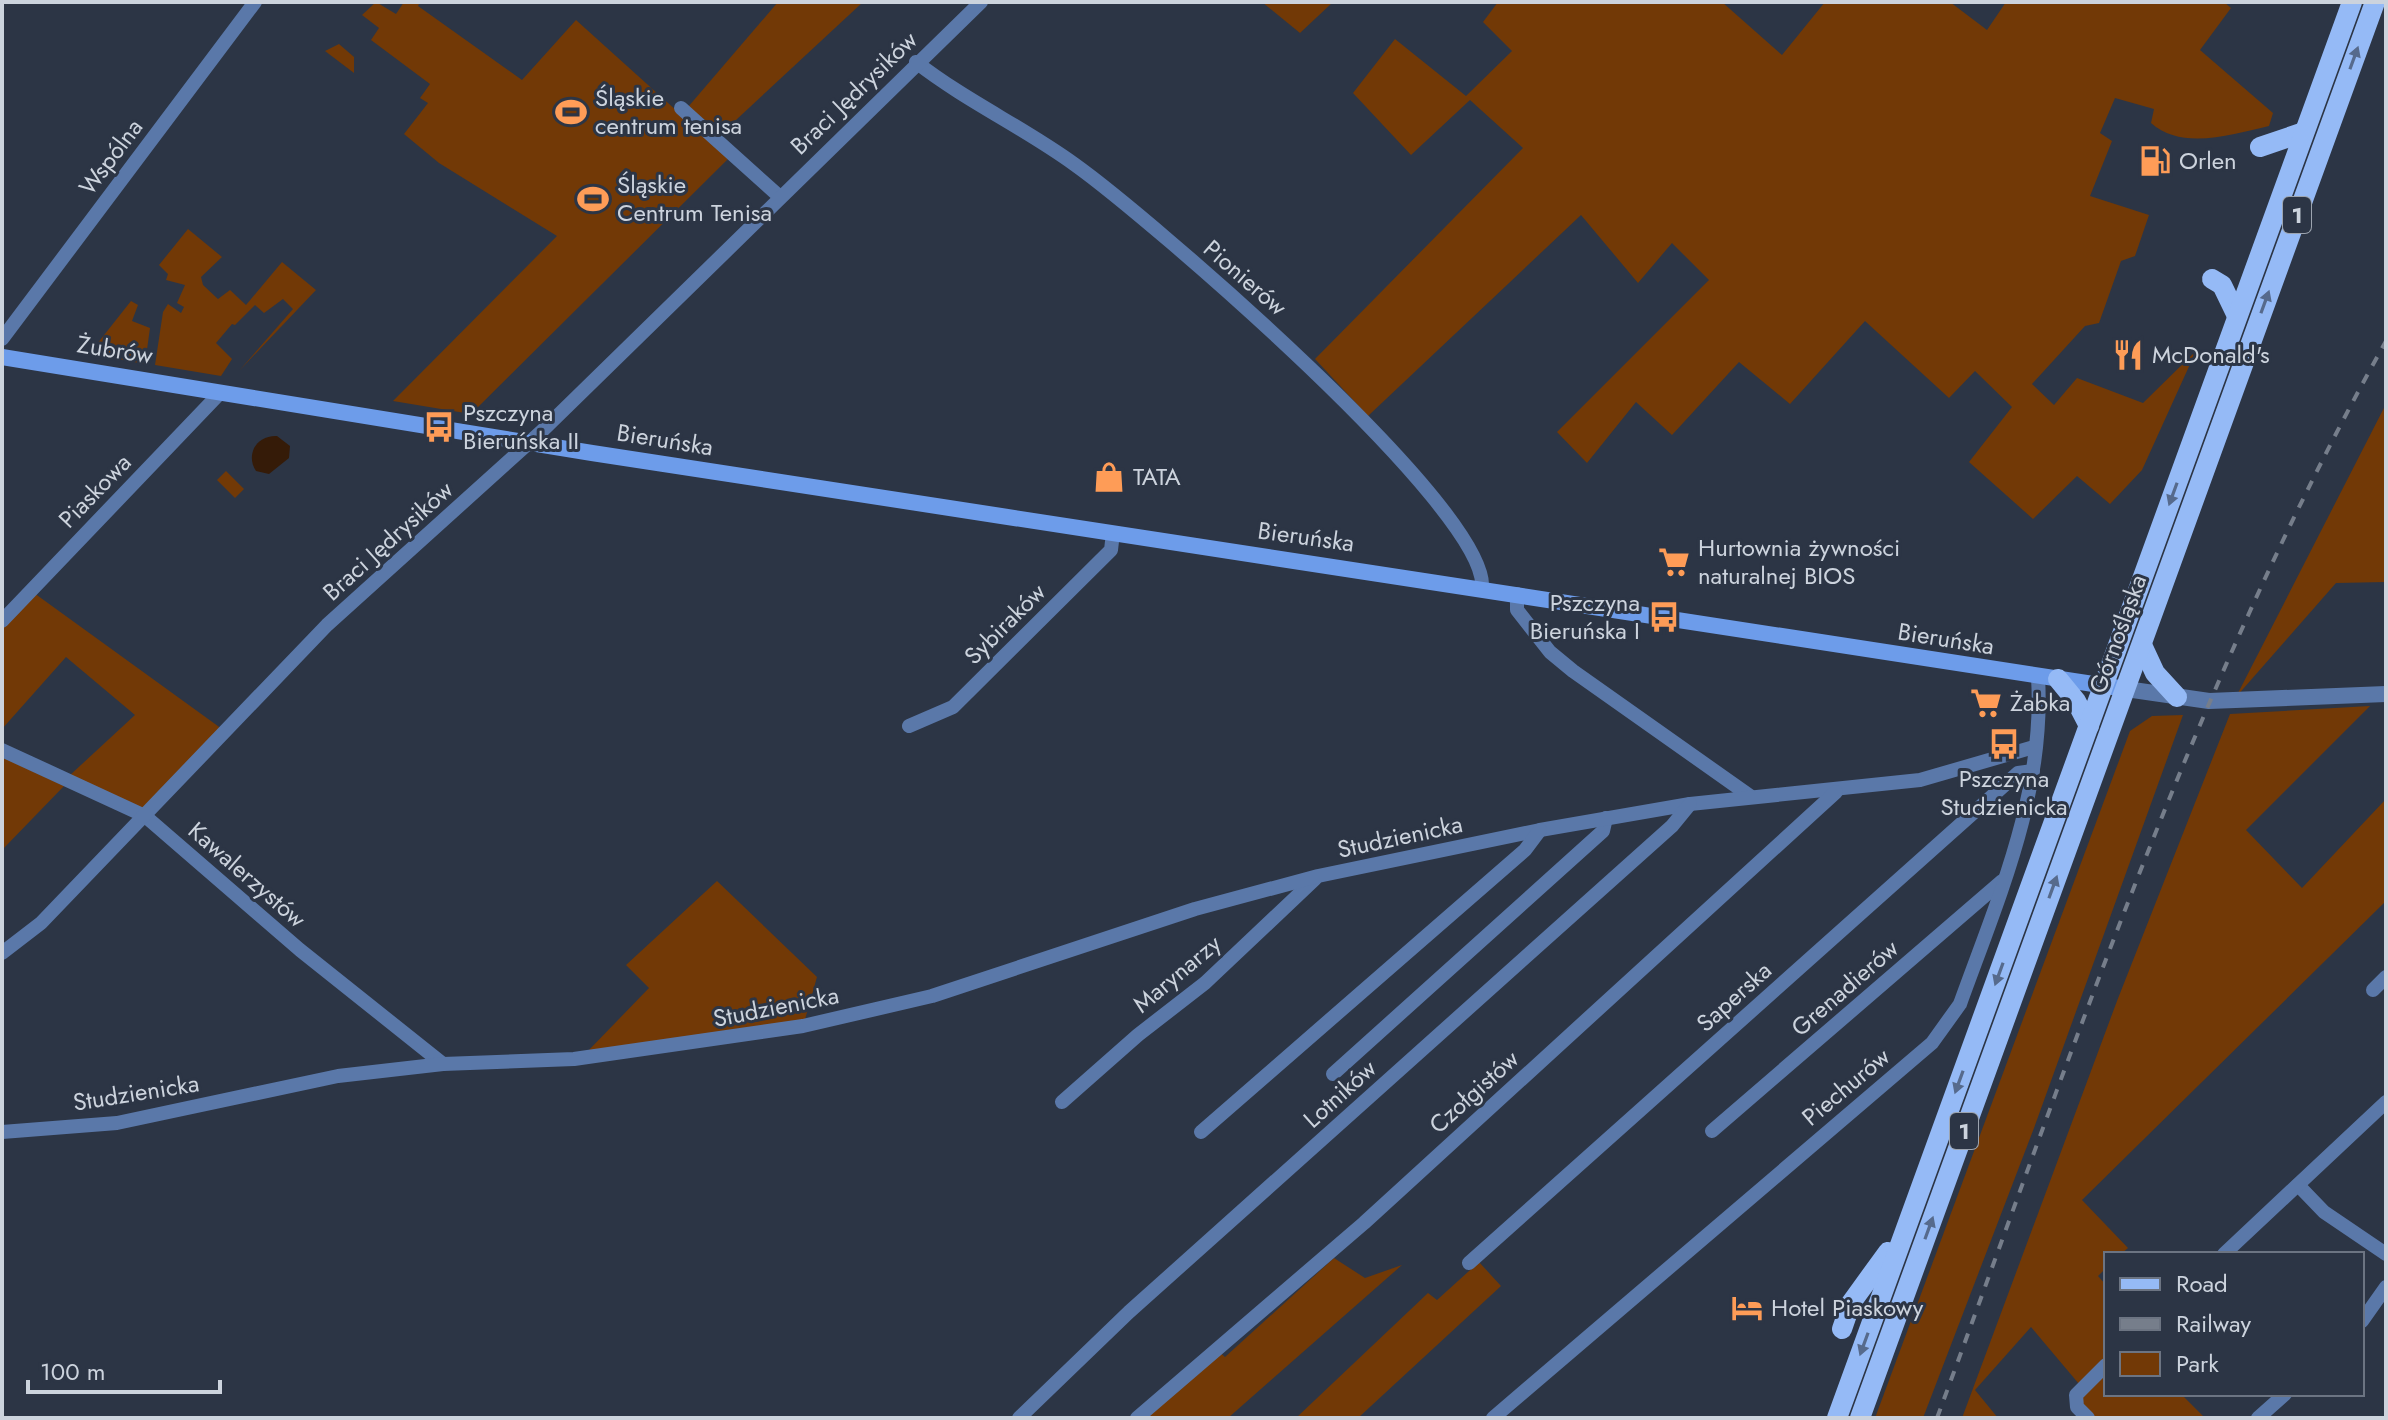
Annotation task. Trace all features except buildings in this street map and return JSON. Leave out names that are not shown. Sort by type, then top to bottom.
[{"type":"main road","name":"Górnośląska","points":[[1837,1418],[2352,2]]},
{"type":"main road","name":"Górnośląska","points":[[1860,1418],[2375,2]]},
{"type":"main road","points":[[2260,147],[2304,132]]},
{"type":"main road","points":[[2212,279],[2222,285],[2237,316]]},
{"type":"main road","name":"Żubrów","points":[[2,357],[221,392]]},
{"type":"main road","name":"Bieruńska","points":[[221,392],[2126,689]]},
{"type":"main road","points":[[2142,645],[2155,673],[2177,697]]},
{"type":"main road","points":[[2048,678],[2076,701],[2089,726]]},
{"type":"main road","points":[[1842,1329],[1851,1303],[1886,1257],[1910,1218]]},
{"type":"street","name":"Wspólna","points":[[2,339],[255,2]]},
{"type":"street","name":"Braci Jędrysików","points":[[2,953],[41,923],[327,625],[530,442],[669,310],[916,62],[981,2]]},
{"type":"street","name":"Pionierów","points":[[916,62],[955,92],[1077,166],[1272,329],[1335,388],[1424,490],[1483,571],[1482,588]]},
{"type":"street","points":[[681,108],[780,197]]},
{"type":"street","name":"Piaskowa","points":[[2,621],[221,392]]},
{"type":"street","name":"Sybiraków","points":[[909,726],[953,707],[1111,550],[1113,533]]},
{"type":"street","points":[[1517,594],[1517,610],[1550,652],[1750,796]]},
{"type":"street","name":"Piechurów","points":[[1493,1418],[1932,1043],[1960,1004],[2006,878],[2031,798],[2034,747],[2048,678]]},
{"type":"street","name":"Bieruńska","points":[[2126,689],[2177,697],[2236,701],[2386,694]]},
{"type":"street","name":"Studzienicka","points":[[2,1132],[117,1123],[338,1076],[443,1064],[574,1059],[803,1026],[932,996],[1195,909],[1318,876],[1540,830],[1690,804],[1750,796],[1836,792],[1920,780],[2034,747]]},
{"type":"street","name":"Kawalerzystów","points":[[2,750],[145,816],[300,950],[443,1064]]},
{"type":"street","name":"Saperska","points":[[1469,1263],[2018,773],[2033,771]]},
{"type":"street","name":"Czołgistów","points":[[1137,1418],[1364,1223],[1836,792]]},
{"type":"street","name":"Lotników","points":[[1019,1418],[1140,1302],[1672,826],[1690,804]]},
{"type":"street","name":"Lotników","points":[[1333,1074],[1603,831],[1606,818]]},
{"type":"street","points":[[1201,1132],[1525,850],[1540,830]]},
{"type":"street","name":"Marynarzy","points":[[1062,1102],[1138,1035],[1205,983],[1318,876]]},
{"type":"street","name":"Grenadierów","points":[[1712,1131],[2006,878]]},
{"type":"street","points":[[2373,990],[2386,977]]},
{"type":"street","points":[[2226,1252],[2386,1102]]},
{"type":"street","points":[[2298,1185],[2324,1212],[2386,1254]]},
{"type":"street","points":[[2364,1318],[2386,1287]]},
{"type":"street","points":[[2088,1418],[2077,1407],[2076,1395],[2104,1367]]},
{"type":"street","points":[[2258,1418],[2283,1396]]},
{"type":"green space","name":"Śląskie Centrum Tenisa","points":[[376,2],[396,14],[404,2],[420,2],[418,6],[522,80],[576,20],[729,158],[471,414],[393,401],[557,236],[439,163],[404,134],[428,103],[420,98],[430,84],[371,40],[379,28],[362,15]]},
{"type":"green space","points":[[778,2],[863,2],[722,133],[688,107]]},
{"type":"green space","points":[[1262,2],[1333,2],[1300,33]]},
{"type":"green space","points":[[1498,2],[1722,2],[1782,55],[1825,2],[1950,2],[1987,30],[2006,2],[2224,2],[2231,8],[2200,50],[2273,113],[2269,126],[2208,138],[2177,136],[2151,123],[2154,109],[2115,98],[2100,133],[2112,141],[2090,196],[2149,215],[2135,256],[2121,261],[2099,323],[2085,326],[2032,384],[2054,405],[2077,378],[2143,403],[2196,351],[2142,470],[2110,504],[2077,476],[2033,519],[1969,462],[2012,407],[1975,371],[1949,398],[1865,321],[1790,404],[1739,362],[1672,435],[1636,402],[1587,463],[1557,432],[1709,280],[1672,243],[1638,283],[1581,215],[1368,416],[1315,359],[1523,148],[1470,100],[1411,155],[1353,93],[1395,39],[1466,96],[1512,51],[1483,22]]},
{"type":"green space","points":[[339,44],[354,57],[354,73],[325,51]]},
{"type":"green space","points":[[188,229],[222,257],[201,277],[203,285],[218,299],[230,290],[246,305],[282,262],[316,290],[239,371],[293,309],[283,299],[264,313],[255,305],[235,325],[232,324],[216,343],[232,359],[221,376],[155,365],[163,312],[168,304],[181,313],[184,307],[177,303],[185,285],[166,280],[168,274],[159,265]]},
{"type":"green space","points":[[131,301],[138,305],[132,321],[150,328],[145,364],[95,355],[97,344]]},
{"type":"green space","points":[[2386,404],[2386,582],[2336,583],[2236,697]]},
{"type":"green space","points":[[226,471],[244,489],[235,498],[217,480]]},
{"type":"green space","points":[[34,593],[222,729],[144,812],[68,777],[135,715],[66,657],[2,729],[2,627]]},
{"type":"green space","points":[[2370,706],[2246,830],[2302,888],[2386,799],[2386,901],[2082,1200],[2128,1248],[2123,1252],[2104,1252],[2104,1270],[2098,1276],[2104,1283],[2104,1360],[2079,1384],[2031,1327],[1975,1390],[1998,1418],[1962,1418],[2117,1001],[2230,714]]},
{"type":"green space","points":[[2183,715],[2034,1128],[1923,1418],[1875,1418],[2130,731],[2152,716]]},
{"type":"green space","points":[[2,757],[64,786],[2,850]]},
{"type":"green space","points":[[717,881],[817,977],[804,1023],[586,1053],[649,988],[626,965]]},
{"type":"green space","points":[[1334,1258],[1365,1278],[1402,1265],[1228,1418],[1138,1418],[1215,1348],[1225,1357]]},
{"type":"green space","points":[[1479,1262],[1501,1286],[1358,1418],[1296,1418],[1428,1293],[1437,1300]]},
{"type":"green space","points":[[2104,1375],[2104,1396],[2183,1396],[2205,1418],[2096,1418],[2082,1404],[2083,1393]]},
{"type":"shaded area","points":[[277,436],[290,446],[289,458],[269,474],[256,471],[252,458],[255,447],[264,439]]},
{"type":"railway","points":[[1937,1418],[2088,1007],[2196,735],[2254,602],[2317,470],[2386,341]]},
{"type":"place","name":"Śląskie centrum tenisa","points":[[571,112]]},
{"type":"place","name":"Orlen","points":[[2155,161]]},
{"type":"place","name":"Śląskie Centrum Tenisa","points":[[593,199]]},
{"type":"place","name":"McDonald's","points":[[2128,355]]},
{"type":"place","name":"Pszczyna Bieruńska II","points":[[439,427]]},
{"type":"place","name":"TATA","points":[[1109,477]]},
{"type":"place","name":"Hurtownia żywności naturalnej BIOS","points":[[1674,562]]},
{"type":"place","name":"Pszczyna Bieruńska I","points":[[1664,617]]},
{"type":"place","name":"Żabka","points":[[1986,703]]},
{"type":"place","name":"Pszczyna Studzienicka","points":[[2004,744]]},
{"type":"place","name":"Hotel Piaskowy","points":[[1747,1308]]}]
